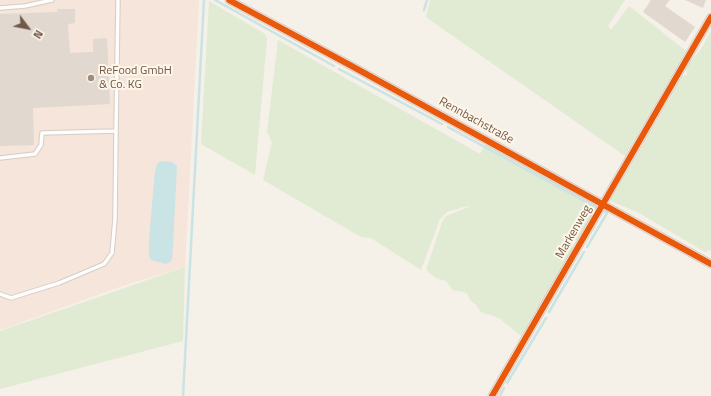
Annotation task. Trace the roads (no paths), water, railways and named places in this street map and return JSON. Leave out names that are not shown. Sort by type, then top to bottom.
[{"type":"street","name":"Rennbachstraße","points":[[229,0],[604,204],[711,264]]},
{"type":"street","name":"Markenweg","points":[[492,396],[711,17]]},
{"type":"lane","points":[[0,8],[25,6],[52,0]]},
{"type":"lane","points":[[0,294],[11,298],[59,283],[104,264],[112,253],[115,219],[118,0]]},
{"type":"lane","points":[[0,158],[34,154],[41,145],[42,133],[116,131]]},
{"type":"water","points":[[161,161],[172,162],[177,166],[172,259],[166,264],[151,260],[149,256],[155,171],[157,164]]},
{"type":"waterway","points":[[183,396],[204,0]]},
{"type":"waterway","points":[[215,0],[334,66]]},
{"type":"waterway","points":[[424,10],[427,0]]},
{"type":"waterway","points":[[339,69],[442,124]]},
{"type":"waterway","points":[[448,127],[597,208]]},
{"type":"waterway","points":[[587,247],[607,213],[605,212]]},
{"type":"waterway","points":[[549,312],[584,252]]},
{"type":"waterway","points":[[507,383],[546,318]]},
{"type":"waterway","points":[[500,396],[504,388]]},
{"type":"place","name":"ReFood GmbH & Co. KG","points":[[91,78]]}]
